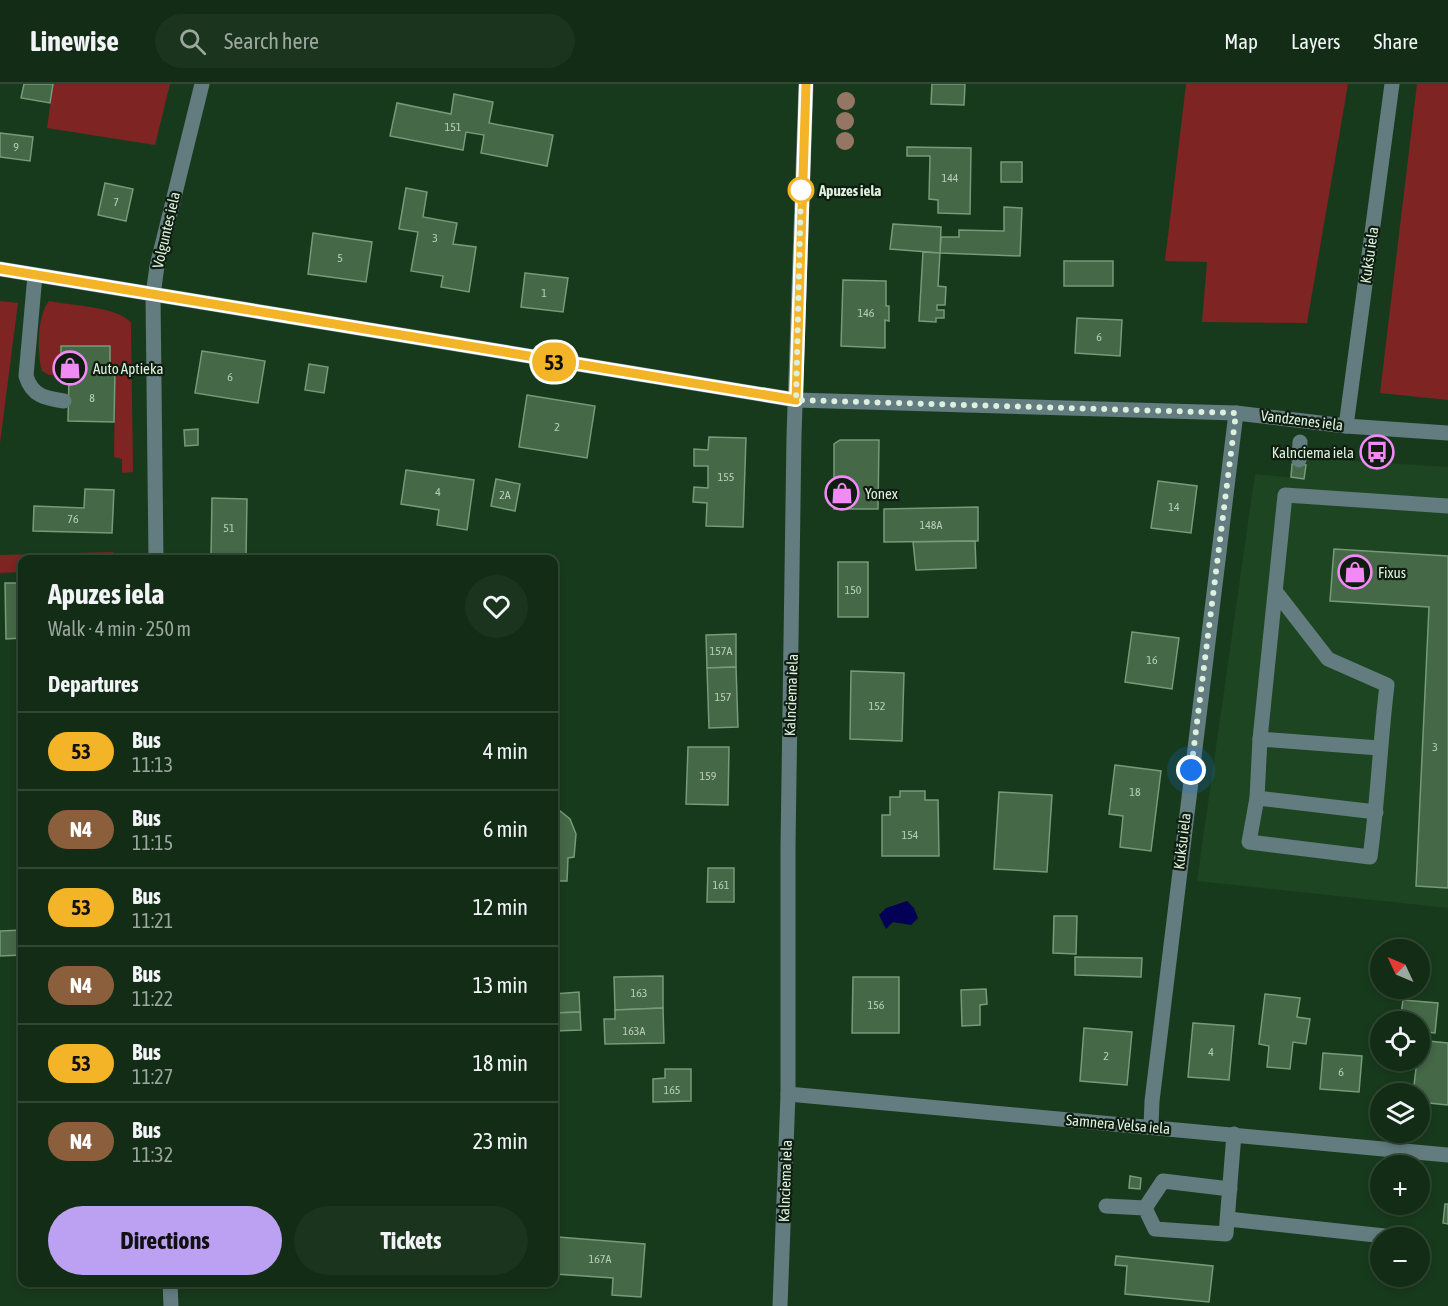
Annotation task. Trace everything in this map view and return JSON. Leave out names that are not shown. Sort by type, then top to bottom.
[{"type":"street","name":"Volguntes iela","points":[[156,555],[153,295],[157,266],[202,84]]},
{"type":"street","name":"Kalnciema iela","points":[[780,1306],[788,1094],[788,825],[800,211],[806,84]]},
{"type":"street","name":"Kukšu iela","points":[[1346,426],[1392,84]]},
{"type":"street","points":[[0,269],[796,400]]},
{"type":"street","points":[[35,275],[26,376],[30,388],[41,397],[64,401]]},
{"type":"street","name":"Vandzenes iela","points":[[796,400],[1236,413],[1346,426],[1448,433]]},
{"type":"street","name":"Kukšu iela","points":[[1151,1126],[1179,862],[1236,413]]},
{"type":"street","points":[[1299,460],[1300,442]]},
{"type":"street","points":[[1276,592],[1328,659],[1387,685],[1370,857],[1250,842],[1257,798],[1260,739],[1285,495],[1448,506]]},
{"type":"street","points":[[1260,739],[1379,748]]},
{"type":"street","points":[[1257,798],[1376,812]]},
{"type":"street","name":"Samnera Velsa iela","points":[[788,1094],[1448,1155]]},
{"type":"street","points":[[1145,1208],[1155,1229],[1226,1234],[1234,1134]]},
{"type":"street","points":[[1145,1208],[1163,1181],[1230,1189]]},
{"type":"street","points":[[1106,1206],[1145,1208]]},
{"type":"street","points":[[1228,1219],[1370,1234]]},
{"type":"street","points":[[170,1287],[171,1306]]},
{"type":"shaded area","points":[[53,84],[170,84],[155,145],[47,128]]},
{"type":"shaded area","points":[[1186,84],[1348,84],[1307,323],[1202,322],[1207,262],[1165,261]]},
{"type":"shaded area","points":[[1417,84],[1448,84],[1448,400],[1380,393]]},
{"type":"shaded area","points":[[0,301],[18,303],[0,443]]},
{"type":"shaded area","points":[[49,301],[105,310],[116,313],[131,323],[133,472],[122,473],[122,459],[114,457],[115,371],[110,371],[110,346],[62,346],[61,375],[49,375],[42,371],[39,355],[40,325]]},
{"type":"shaded area","points":[[1306,458],[1448,467],[1448,908],[1197,881],[1255,474],[1304,479]]},
{"type":"shaded area","points":[[113,552],[113,555],[18,555],[18,572],[0,573],[0,555]]},
{"type":"shaded area","points":[[907,901],[914,908],[918,918],[911,925],[893,922],[886,929],[879,915],[886,908]]},
{"type":"building","points":[[24,84],[53,84],[50,103],[21,98]]},
{"type":"building","points":[[932,84],[965,84],[964,105],[931,104]]},
{"type":"building","points":[[454,94],[493,102],[489,123],[553,135],[547,166],[481,153],[484,135],[466,132],[463,150],[390,136],[397,103],[451,114]]},
{"type":"building","points":[[0,133],[33,137],[30,161],[0,157]]},
{"type":"building","points":[[907,147],[971,148],[970,214],[938,213],[938,200],[929,199],[930,156],[907,156]]},
{"type":"building","points":[[1001,162],[1022,162],[1022,182],[1001,182]]},
{"type":"building","points":[[105,183],[133,189],[126,221],[98,215]]},
{"type":"building","points":[[406,188],[427,192],[423,217],[457,223],[453,244],[476,247],[469,292],[441,287],[443,276],[411,271],[418,232],[399,229]]},
{"type":"building","points":[[1004,207],[1022,208],[1020,256],[940,253],[941,237],[959,237],[959,230],[1004,231]]},
{"type":"building","points":[[893,224],[941,227],[940,253],[890,249]]},
{"type":"building","points":[[313,233],[372,242],[366,282],[308,274]]},
{"type":"building","points":[[923,252],[940,253],[938,286],[946,287],[945,305],[937,305],[937,310],[944,310],[944,318],[936,318],[936,322],[919,321]]},
{"type":"building","points":[[1064,261],[1113,261],[1113,286],[1064,286]]},
{"type":"building","points":[[525,273],[568,278],[563,312],[521,307]]},
{"type":"building","points":[[843,280],[886,281],[886,306],[889,306],[889,321],[885,320],[885,348],[841,346]]},
{"type":"building","points":[[1077,318],[1122,320],[1120,356],[1075,353]]},
{"type":"building","points":[[61,346],[110,346],[110,371],[115,371],[114,422],[68,421],[69,375],[61,375]]},
{"type":"building","points":[[202,351],[265,361],[258,403],[195,393]]},
{"type":"building","points":[[309,364],[328,367],[324,393],[305,390]]},
{"type":"building","points":[[527,395],[595,406],[587,458],[519,447]]},
{"type":"building","points":[[198,429],[198,445],[185,446],[184,430]]},
{"type":"building","points":[[709,437],[746,438],[743,527],[706,526],[707,503],[693,502],[694,487],[708,488],[708,466],[694,466],[694,449],[708,450]]},
{"type":"building","points":[[840,440],[879,440],[878,509],[834,509],[834,444]]},
{"type":"building","points":[[1292,464],[1306,465],[1304,479],[1291,477]]},
{"type":"building","points":[[406,470],[474,480],[467,530],[437,525],[439,510],[401,504]]},
{"type":"building","points":[[496,479],[520,484],[515,511],[491,506]]},
{"type":"building","points":[[1158,481],[1197,486],[1191,533],[1151,528]]},
{"type":"building","points":[[85,489],[114,490],[112,533],[33,531],[34,506],[84,508]]},
{"type":"building","points":[[212,498],[247,499],[246,555],[211,555]]},
{"type":"building","points":[[978,507],[978,541],[884,542],[884,509]]},
{"type":"building","points":[[975,541],[976,568],[916,570],[913,542]]},
{"type":"building","points":[[1334,549],[1448,556],[1448,888],[1416,886],[1429,607],[1330,601]]},
{"type":"building","points":[[838,562],[868,562],[868,617],[838,617]]},
{"type":"building","points":[[5,583],[18,583],[18,638],[6,639]]},
{"type":"building","points":[[1132,632],[1179,638],[1172,689],[1125,682]]},
{"type":"building","points":[[736,634],[736,667],[707,668],[706,635]]},
{"type":"building","points":[[736,667],[738,727],[709,728],[707,668]]},
{"type":"building","points":[[851,671],[904,673],[902,741],[850,739]]},
{"type":"building","points":[[688,747],[729,747],[728,805],[686,804]]},
{"type":"building","points":[[1115,765],[1161,771],[1151,851],[1120,847],[1123,816],[1109,814]]},
{"type":"building","points":[[900,791],[925,791],[925,800],[938,800],[939,856],[882,856],[882,815],[890,815],[890,797],[900,797]]},
{"type":"building","points":[[999,792],[1052,795],[1047,872],[994,869]]},
{"type":"building","points":[[558,809],[570,819],[576,834],[574,857],[568,858],[567,881],[558,881]]},
{"type":"building","points":[[708,868],[734,868],[734,902],[707,902]]},
{"type":"building","points":[[1054,916],[1077,916],[1076,954],[1053,953]]},
{"type":"building","points":[[18,930],[18,955],[0,956],[0,931]]},
{"type":"building","points":[[1075,957],[1142,958],[1141,977],[1075,975]]},
{"type":"building","points":[[663,976],[663,1008],[615,1010],[614,977]]},
{"type":"building","points":[[853,977],[899,977],[899,1033],[852,1033]]},
{"type":"building","points":[[986,989],[987,1004],[980,1005],[980,1025],[962,1026],[961,990]]},
{"type":"building","points":[[579,992],[580,1012],[558,1013],[558,994]]},
{"type":"building","points":[[1265,994],[1300,998],[1297,1017],[1310,1019],[1306,1044],[1293,1042],[1290,1069],[1267,1067],[1269,1046],[1259,1044]]},
{"type":"building","points":[[1403,1000],[1438,1003],[1435,1033],[1430,1032],[1430,1011],[1402,1011]]},
{"type":"building","points":[[663,1008],[664,1043],[605,1044],[604,1019],[615,1019],[615,1010]]},
{"type":"building","points":[[580,1012],[581,1030],[558,1031],[558,1013]]},
{"type":"building","points":[[1193,1023],[1234,1026],[1229,1080],[1188,1077]]},
{"type":"building","points":[[1084,1028],[1132,1032],[1127,1085],[1080,1081]]},
{"type":"building","points":[[1430,1041],[1448,1043],[1448,1105],[1430,1103],[1430,1083],[1414,1083],[1416,1071],[1430,1071]]},
{"type":"building","points":[[1323,1053],[1362,1056],[1359,1092],[1320,1089]]},
{"type":"building","points":[[665,1069],[691,1069],[691,1101],[653,1102],[653,1079],[665,1078]]},
{"type":"building","points":[[1130,1176],[1141,1178],[1140,1189],[1129,1188]]},
{"type":"building","points":[[1445,1204],[1448,1204],[1448,1224],[1443,1223]]},
{"type":"building","points":[[558,1237],[645,1244],[641,1297],[612,1295],[613,1278],[558,1274]]},
{"type":"building","points":[[1116,1256],[1213,1266],[1209,1302],[1125,1294],[1127,1266],[1115,1265]]},
{"type":"bus line","name":"53","points":[[0,269],[734,392],[796,400],[800,211],[806,84]]},
{"type":"place","name":"Apuzes iela","points":[[801,190]]},
{"type":"place","name":"Auto Aptieka","points":[[70,368]]},
{"type":"place","name":"Kalnciema iela","points":[[1377,452]]},
{"type":"place","name":"Yonex","points":[[842,493]]},
{"type":"place","name":"Fixus","points":[[1355,572]]},
{"type":"route","points":[[801,190],[796,400],[1236,413],[1191,770]]}]
